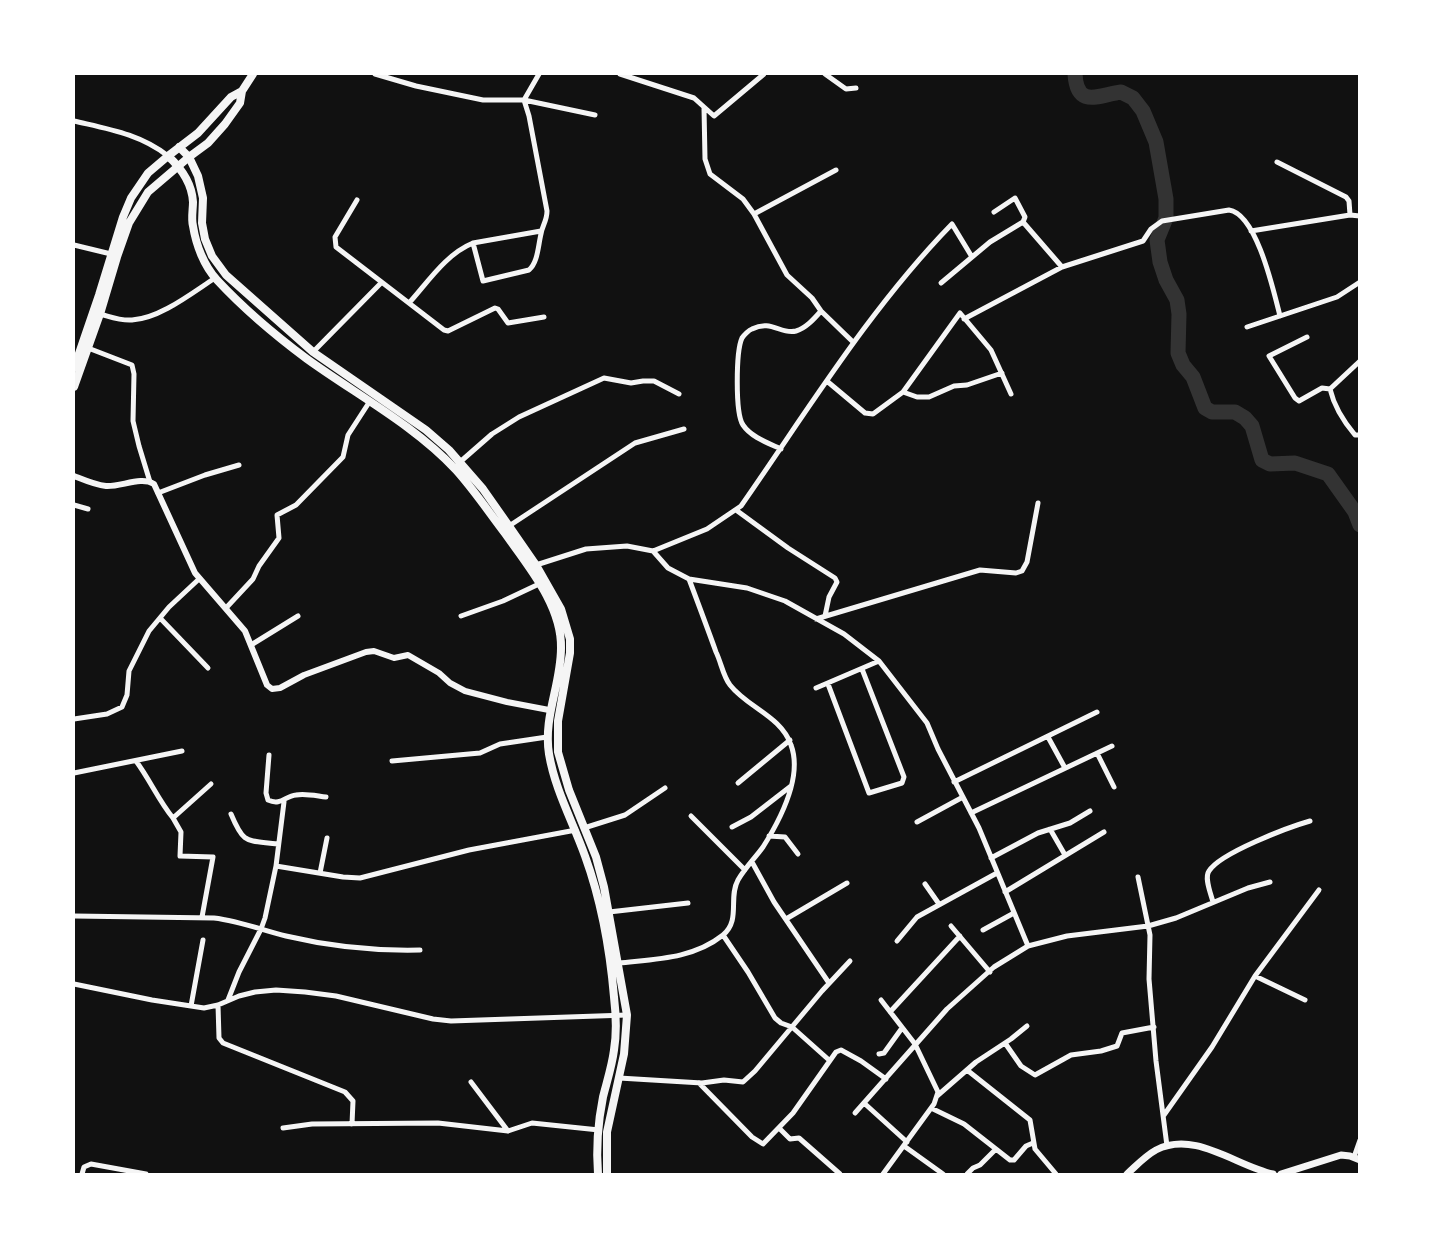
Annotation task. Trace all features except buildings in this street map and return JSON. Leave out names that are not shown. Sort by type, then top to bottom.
[{"type":"main road","points":[[74,387],[117,257],[138,207],[158,182],[208,143],[225,124],[240,103],[242,91],[253,74]]},
{"type":"main road","points":[[74,368],[131,198],[148,173],[198,133],[231,97],[242,91]]},
{"type":"main road","points":[[179,147],[189,157],[198,176],[203,198],[202,223],[205,239],[212,256],[226,275],[313,352],[426,430],[476,494],[539,584],[556,618],[561,634],[560,663],[549,710],[548,737],[553,772],[596,857],[609,912],[627,1015],[625,1045],[607,1132],[607,1174]]},
{"type":"main road","points":[[168,156],[188,181],[193,199],[192,224],[197,242],[215,278],[277,336],[307,359],[460,462],[483,489],[536,565],[561,609],[570,639],[569,665],[557,735],[562,769],[601,912],[614,993],[614,1053],[603,1100],[599,1130],[598,1174]]},
{"type":"main road","points":[[1127,1174],[1148,1155],[1167,1146],[1194,1145],[1273,1174]]},
{"type":"main road","points":[[1284,1174],[1341,1155],[1357,1159]]},
{"type":"street","points":[[375,74],[416,86],[483,100],[524,100],[595,116]]},
{"type":"street","points":[[473,243],[483,281],[532,268],[539,248],[541,231],[547,223],[548,211],[530,116],[524,100],[538,74]]},
{"type":"street","points":[[620,74],[636,76],[694,98],[711,115],[716,115],[764,74]]},
{"type":"street","points":[[825,74],[846,89],[856,88]]},
{"type":"street","points":[[704,108],[705,159],[710,174],[740,195],[754,214],[787,274],[853,342]]},
{"type":"street","points":[[74,121],[132,135],[154,145],[168,156]]},
{"type":"street","points":[[1277,162],[1346,197],[1350,215]]},
{"type":"street","points":[[754,214],[836,170]]},
{"type":"street","points":[[941,283],[990,242],[1023,222],[1025,217],[1015,198],[994,212]]},
{"type":"street","points":[[357,200],[335,237],[336,247],[381,283],[448,331],[495,308],[508,323],[544,317]]},
{"type":"street","points":[[964,319],[1062,267],[1143,241],[1151,229],[1162,222],[1232,210],[1237,212],[1251,231],[1268,269],[1280,316]]},
{"type":"street","points":[[1251,231],[1350,215],[1359,216]]},
{"type":"street","points":[[1023,222],[1062,267]]},
{"type":"street","points":[[536,565],[586,549],[627,546],[653,551],[707,529],[736,510],[828,382],[853,342],[917,261],[952,224],[972,257]]},
{"type":"street","points":[[409,303],[456,252],[473,243],[541,231]]},
{"type":"street","points":[[74,245],[111,254]]},
{"type":"street","points":[[100,314],[120,320],[141,319],[164,310],[215,278]]},
{"type":"street","points":[[1247,327],[1337,297],[1359,282]]},
{"type":"street","points":[[313,352],[381,283]]},
{"type":"street","points":[[781,449],[748,431],[739,417],[737,396],[742,338],[751,329],[768,324],[790,332],[798,330],[809,324],[821,311]]},
{"type":"street","points":[[828,382],[870,415],[903,392],[960,313],[991,350],[1011,394]]},
{"type":"street","points":[[1307,337],[1269,356],[1299,401],[1303,401],[1322,388],[1330,389]]},
{"type":"street","points":[[88,348],[132,365],[135,374],[134,429],[150,482],[154,484],[199,579],[245,631],[267,684],[272,689],[280,688],[304,675],[374,651],[394,658],[408,655],[465,691],[549,710]]},
{"type":"street","points":[[1330,389],[1359,361]]},
{"type":"street","points":[[903,392],[917,397],[928,397],[952,386],[967,385],[1002,373]]},
{"type":"street","points":[[460,462],[492,434],[519,417],[604,378],[631,383],[654,381],[680,394]]},
{"type":"street","points":[[1330,389],[1332,399],[1347,426],[1355,435],[1359,435]]},
{"type":"street","points":[[226,608],[253,579],[259,566],[279,538],[276,517],[296,505],[343,457],[348,435],[370,401]]},
{"type":"street","points":[[509,526],[635,443],[684,429]]},
{"type":"street","points":[[158,493],[238,465]]},
{"type":"street","points":[[74,476],[103,486],[150,482]]},
{"type":"street","points":[[816,619],[980,570],[1016,573],[1022,571],[1027,562],[1038,502]]},
{"type":"street","points":[[74,505],[88,509]]},
{"type":"street","points":[[736,510],[788,548],[835,578],[837,582],[829,597],[825,616]]},
{"type":"street","points":[[653,551],[668,568],[689,579],[747,588],[785,601],[844,634],[879,661],[927,723],[954,782],[979,828],[1028,946]]},
{"type":"street","points":[[74,719],[107,714],[122,707],[127,695],[129,671],[149,631],[199,579]]},
{"type":"street","points":[[619,963],[688,954],[704,948],[723,935],[732,922],[734,888],[769,836],[784,808],[792,785],[793,752],[790,740],[778,724],[748,703],[728,683],[689,579]]},
{"type":"street","points":[[461,616],[503,601],[539,584]]},
{"type":"street","points":[[251,645],[298,616]]},
{"type":"street","points":[[160,618],[208,668]]},
{"type":"street","points":[[816,688],[879,661]]},
{"type":"street","points":[[828,684],[869,793],[902,783],[904,777],[862,669]]},
{"type":"street","points":[[954,782],[1098,712]]},
{"type":"street","points":[[392,761],[480,753],[500,744],[548,737]]},
{"type":"street","points":[[1048,737],[1065,768]]},
{"type":"street","points":[[738,783],[790,740]]},
{"type":"street","points":[[971,813],[1112,746]]},
{"type":"street","points":[[74,773],[182,751]]},
{"type":"street","points":[[1097,753],[1113,787]]},
{"type":"street","points":[[268,755],[267,799],[273,802],[284,802],[298,795],[326,797]]},
{"type":"street","points":[[136,761],[151,781],[163,806],[181,832],[180,856],[213,857],[202,917]]},
{"type":"street","points":[[173,818],[211,784]]},
{"type":"street","points":[[732,826],[751,817],[792,785]]},
{"type":"street","points":[[276,866],[360,878],[469,850],[580,829],[625,815],[665,788]]},
{"type":"street","points":[[916,822],[963,797]]},
{"type":"street","points":[[228,1001],[239,972],[261,929],[276,866],[284,802]]},
{"type":"street","points":[[991,858],[1038,833],[1070,823],[1090,811]]},
{"type":"street","points":[[231,813],[242,837],[278,844]]},
{"type":"street","points":[[690,816],[748,866],[828,984]]},
{"type":"street","points":[[1213,902],[1207,877],[1209,870],[1223,859],[1256,842],[1310,821]]},
{"type":"street","points":[[1050,829],[1065,855]]},
{"type":"street","points":[[1005,892],[1104,832]]},
{"type":"street","points":[[769,836],[785,837],[798,855]]},
{"type":"street","points":[[320,873],[327,838]]},
{"type":"street","points":[[897,941],[918,917],[997,873]]},
{"type":"street","points":[[1138,877],[1148,926],[1149,979],[1167,1146]]},
{"type":"street","points":[[855,1113],[947,1009],[990,972],[1028,946],[1067,936],[1148,926],[1176,918],[1248,888],[1270,882]]},
{"type":"street","points":[[786,920],[847,883]]},
{"type":"street","points":[[925,884],[939,904]]},
{"type":"street","points":[[1164,1115],[1212,1047],[1256,976],[1318,890]]},
{"type":"street","points":[[609,912],[688,903]]},
{"type":"street","points":[[983,930],[1014,913]]},
{"type":"street","points":[[74,916],[202,917],[234,921],[289,937],[399,951],[420,950]]},
{"type":"street","points":[[951,926],[990,972]]},
{"type":"street","points":[[723,935],[775,1018],[780,1023],[792,1027],[829,1060]]},
{"type":"street","points":[[890,1012],[960,936]]},
{"type":"street","points":[[191,1006],[203,940]]},
{"type":"street","points":[[619,1078],[699,1083],[724,1080],[741,1083],[850,961]]},
{"type":"street","points":[[1256,976],[1305,1000]]},
{"type":"street","points":[[74,984],[204,1008],[247,993],[276,990],[336,996],[433,1019],[451,1021],[627,1015]]},
{"type":"street","points":[[881,1000],[915,1044],[936,1087],[937,1096]]},
{"type":"street","points":[[218,1005],[219,1038],[223,1043],[345,1092],[353,1101],[352,1124]]},
{"type":"street","points":[[883,1174],[931,1108],[937,1096],[967,1070],[1027,1026]]},
{"type":"street","points":[[1005,1042],[1021,1066],[1035,1076],[1071,1055],[1101,1051],[1117,1046],[1120,1035],[1124,1031],[1154,1027]]},
{"type":"street","points":[[879,1054],[884,1053],[902,1028]]},
{"type":"street","points":[[699,1083],[759,1142],[765,1143],[795,1111],[836,1052],[841,1050],[886,1079]]},
{"type":"street","points":[[967,1070],[1030,1120],[1035,1149],[1056,1174]]},
{"type":"street","points":[[471,1082],[508,1131]]},
{"type":"street","points":[[864,1103],[906,1144],[943,1174]]},
{"type":"street","points":[[931,1108],[963,1124],[1012,1160],[1026,1146],[1033,1143]]},
{"type":"street","points":[[283,1128],[312,1124],[438,1123],[508,1131],[531,1123],[599,1130]]},
{"type":"street","points":[[779,1128],[790,1139],[799,1138],[840,1174]]},
{"type":"street","points":[[1357,1159],[1359,1140]]},
{"type":"street","points":[[967,1174],[996,1149]]},
{"type":"street","points":[[82,1174],[84,1167],[91,1164],[146,1174]]},
{"type":"waterway","points":[[1075,74],[1080,92],[1085,96],[1097,97],[1121,92],[1133,98],[1143,111],[1156,142],[1166,199],[1166,218],[1157,240],[1160,262],[1166,280],[1177,300],[1178,353],[1183,365],[1193,377],[1205,408],[1212,412],[1235,412],[1245,418],[1252,426],[1262,460],[1270,464],[1295,463],[1328,474],[1355,512],[1360,525]]}]
